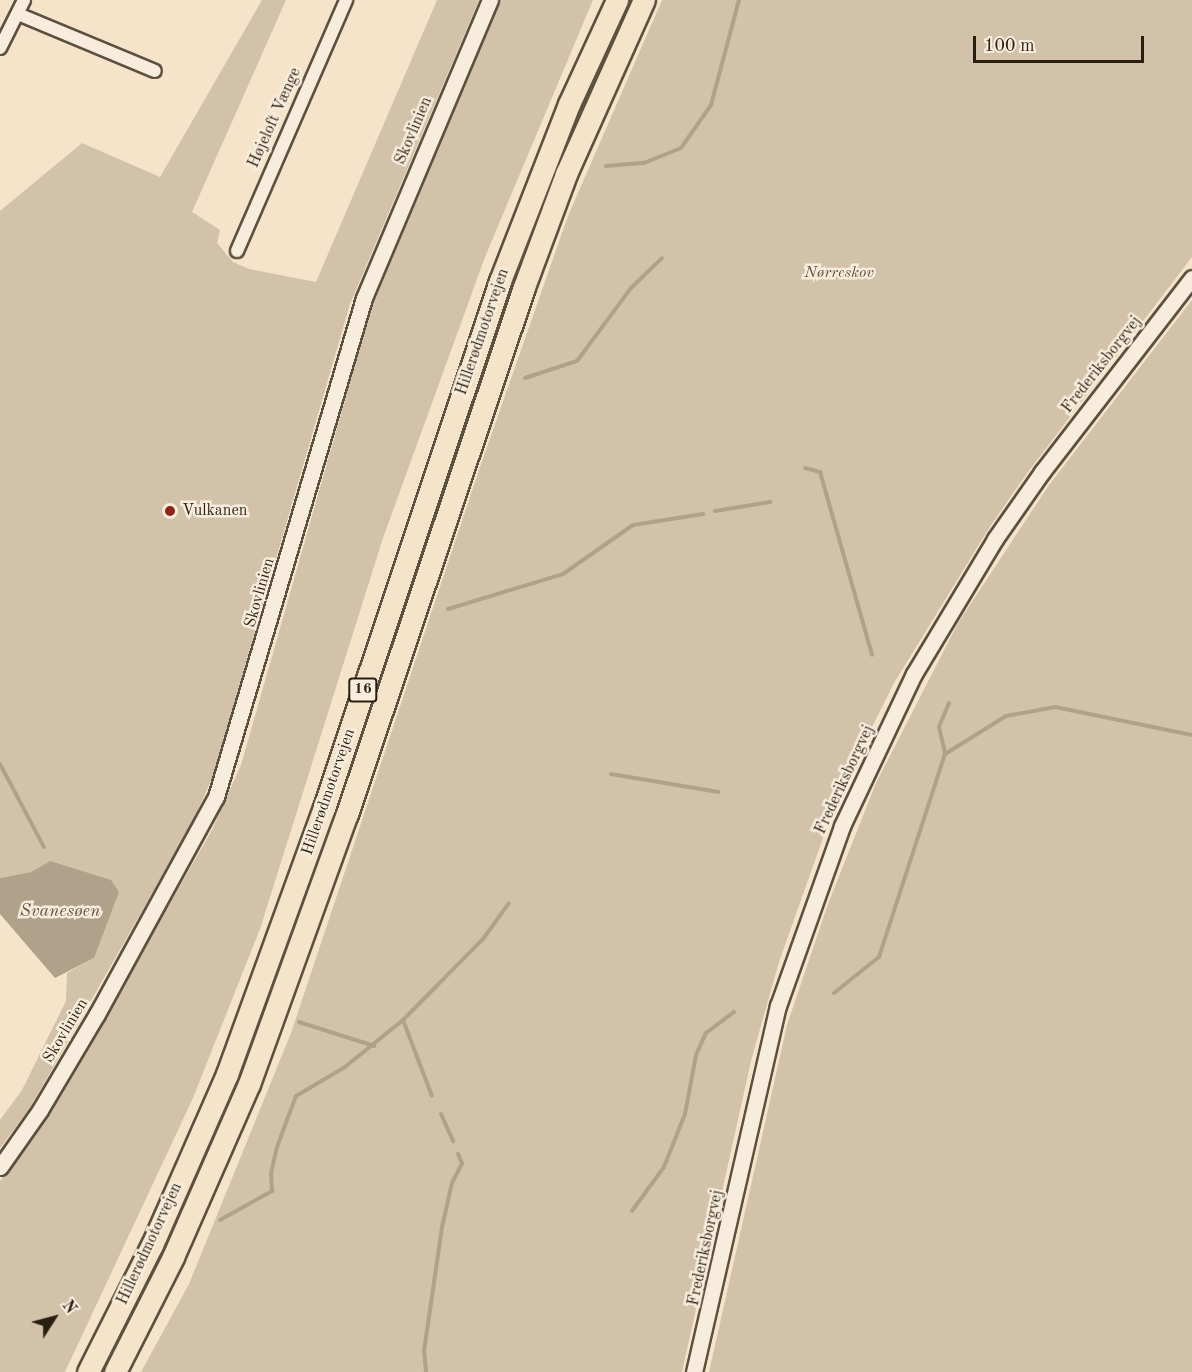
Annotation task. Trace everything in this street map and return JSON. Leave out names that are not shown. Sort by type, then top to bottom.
[{"type":"highway","name":"Hillerødmotorvejen","points":[[88,1372],[152,1245],[228,1074],[324,808],[500,281],[569,104],[617,0]]},
{"type":"highway","name":"Hillerødmotorvejen","points":[[115,1372],[173,1257],[254,1073],[343,825],[524,287],[566,174],[644,0]]},
{"type":"street","points":[[0,48],[24,0]]},
{"type":"street","name":"Højeloft Vænge","points":[[237,251],[346,0]]},
{"type":"street","name":"Skovlinien","points":[[0,1167],[40,1110],[97,1014],[216,797],[364,298],[485,2]]},
{"type":"street","points":[[18,14],[155,71]]},
{"type":"street","name":"Frederiksborgvej","points":[[694,1372],[778,1006],[842,826],[915,674],[995,539],[1042,472],[1192,278]]},
{"type":"green space","points":[[262,0],[286,0],[192,212],[220,230],[217,243],[233,262],[249,269],[316,282],[437,0],[479,0],[350,304],[213,776],[192,823],[30,1108],[0,1148],[0,1120],[22,1090],[66,1001],[67,973],[94,958],[50,861],[31,872],[0,878],[0,211],[82,143],[160,177]]},
{"type":"green space","points":[[501,0],[593,0],[485,257],[383,538],[260,929],[193,1098],[65,1372],[0,1372],[0,1181],[51,1110],[212,830],[241,765],[371,309]]},
{"type":"green space","name":"Nørreskov","points":[[662,0],[1192,0],[1192,257],[1028,472],[991,525],[894,683],[839,793],[779,962],[751,1061],[682,1372],[141,1372],[189,1284],[291,1033],[479,470],[568,216]]},
{"type":"green space","points":[[1192,300],[1192,1372],[709,1372],[787,1025],[828,904],[876,783],[958,623],[1049,485]]},
{"type":"water","name":"Svanesøen","points":[[50,861],[111,880],[119,892],[94,958],[55,978],[0,914],[0,878],[31,872]]},
{"type":"waterway","points":[[606,166],[644,163],[681,148],[711,105],[739,0]]},
{"type":"waterway","points":[[525,378],[577,361],[631,288],[662,258]]},
{"type":"waterway","points":[[805,468],[820,472],[872,655]]},
{"type":"waterway","points":[[715,511],[770,502]]},
{"type":"waterway","points":[[448,609],[563,574],[633,525],[703,514]]},
{"type":"waterway","points":[[949,703],[939,727],[945,754],[1006,716],[1055,707],[1192,735]]},
{"type":"waterway","points":[[834,993],[879,957],[945,754]]},
{"type":"waterway","points":[[0,764],[44,847]]},
{"type":"waterway","points":[[611,774],[718,792]]},
{"type":"waterway","points":[[220,1220],[272,1191],[271,1173],[277,1147],[296,1096],[345,1067],[403,1020],[483,939],[509,903]]},
{"type":"waterway","points":[[632,1211],[664,1167],[685,1114],[696,1055],[706,1033],[734,1012]]},
{"type":"waterway","points":[[403,1020],[432,1096]]},
{"type":"waterway","points":[[299,1022],[374,1046]]},
{"type":"waterway","points":[[441,1114],[453,1141]]},
{"type":"waterway","points":[[426,1372],[424,1351],[442,1227],[452,1183],[462,1163],[458,1154]]},
{"type":"place","name":"Vulkanen","points":[[170,511]]}]
